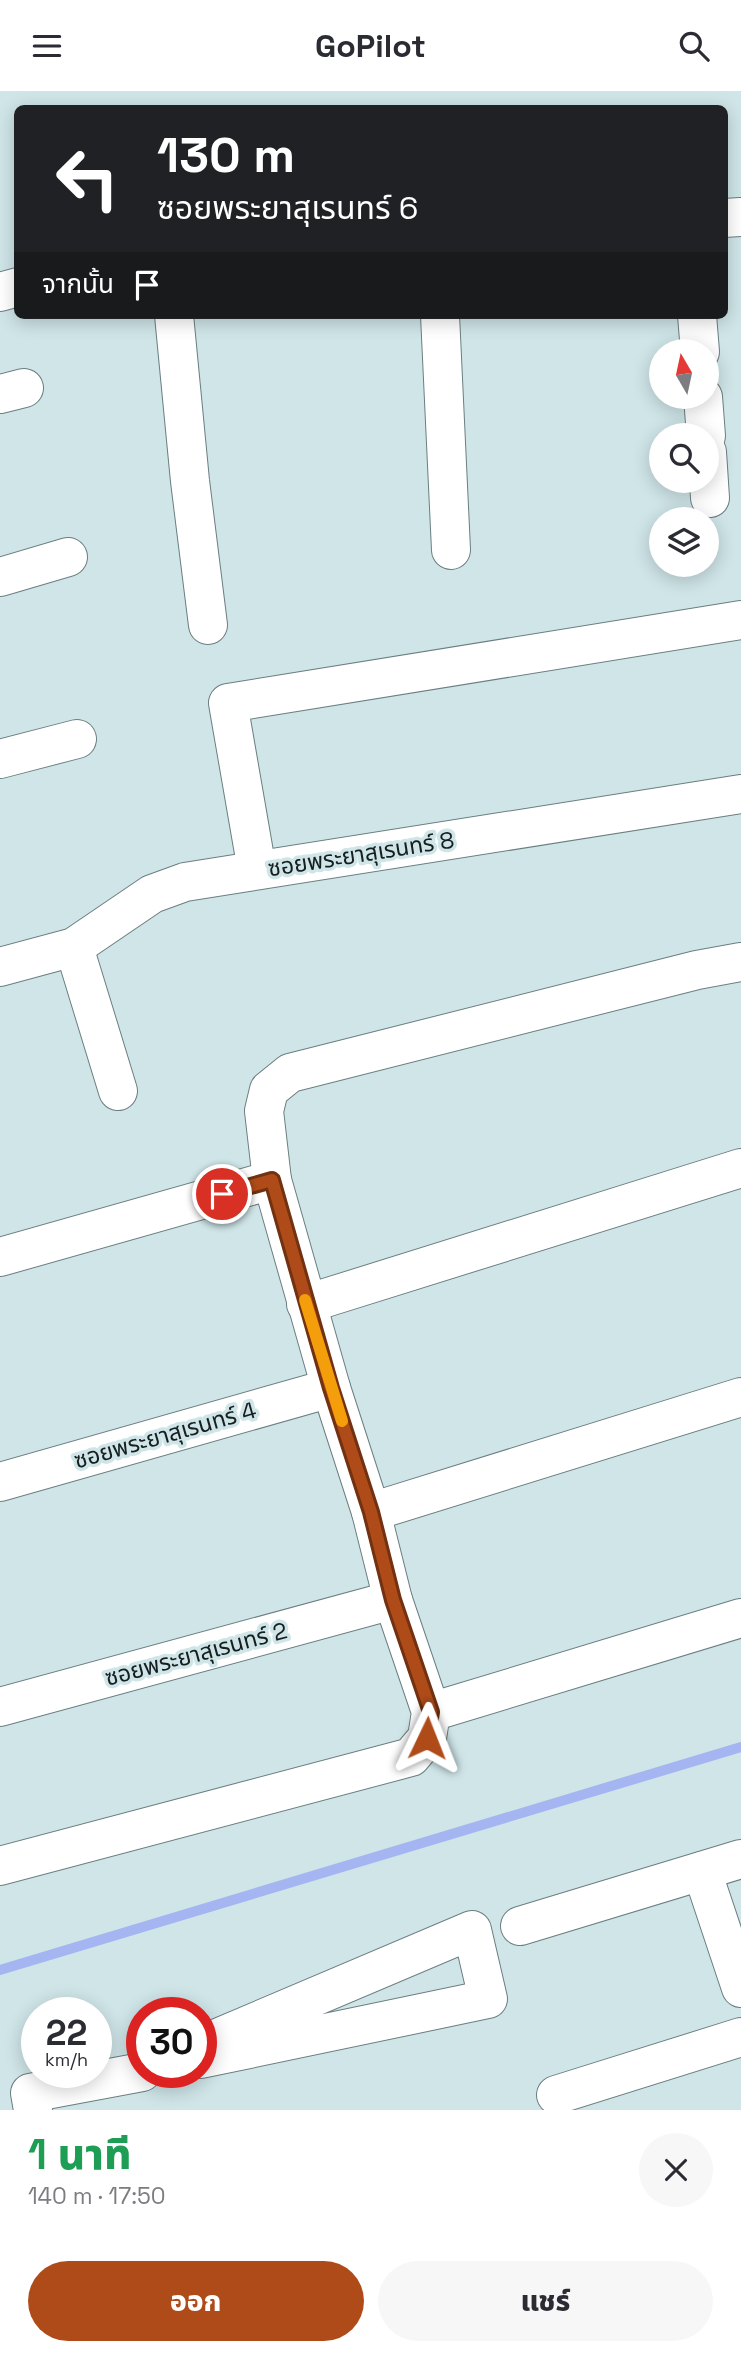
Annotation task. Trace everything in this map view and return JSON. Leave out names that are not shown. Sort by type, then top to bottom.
[{"type":"street","points":[[174,319],[190,481],[208,625]]},
{"type":"street","points":[[440,319],[451,550]]},
{"type":"street","points":[[697,319],[698,339]]},
{"type":"street","points":[[710,493],[710,498]]},
{"type":"street","points":[[0,577],[68,557]]},
{"type":"street","points":[[257,870],[228,703],[741,620]]},
{"type":"street","points":[[0,759],[77,739]]},
{"type":"street","name":"ซอยพระยาสุเรนทร์ 8","points":[[0,967],[74,947],[152,894],[186,882],[741,794]]},
{"type":"street","points":[[74,947],[118,1091]]},
{"type":"street","points":[[0,1866],[411,1757],[427,1738],[431,1712],[393,1600],[371,1512],[331,1388],[272,1180],[264,1111],[269,1090],[290,1073],[697,970],[741,962]]},
{"type":"street","points":[[306,1304],[741,1168]]},
{"type":"street","points":[[0,1257],[272,1180]]},
{"type":"street","name":"ซอยพระยาสุเรนทร์ 4","points":[[0,1482],[331,1388]]},
{"type":"street","points":[[371,1512],[741,1397]]},
{"type":"street","name":"ซอยพระยาสุเรนทร์ 2","points":[[0,1707],[393,1600]]},
{"type":"street","points":[[431,1712],[741,1618]]},
{"type":"street","points":[[520,1926],[741,1859]]},
{"type":"street","points":[[702,1871],[741,1988]]},
{"type":"street","points":[[217,2038],[472,1930],[488,1999],[217,2056]]},
{"type":"street","points":[[556,2095],[741,2037]]},
{"type":"street","points":[[33,2110],[30,2093],[126,2075]]},
{"type":"waterway","points":[[0,1970],[741,1747]]},
{"type":"slow traffic","points":[[305,1300],[342,1421]]},
{"type":"route","points":[[222,1194],[272,1180],[331,1388],[371,1512],[393,1600],[431,1712],[427,1738]]}]
